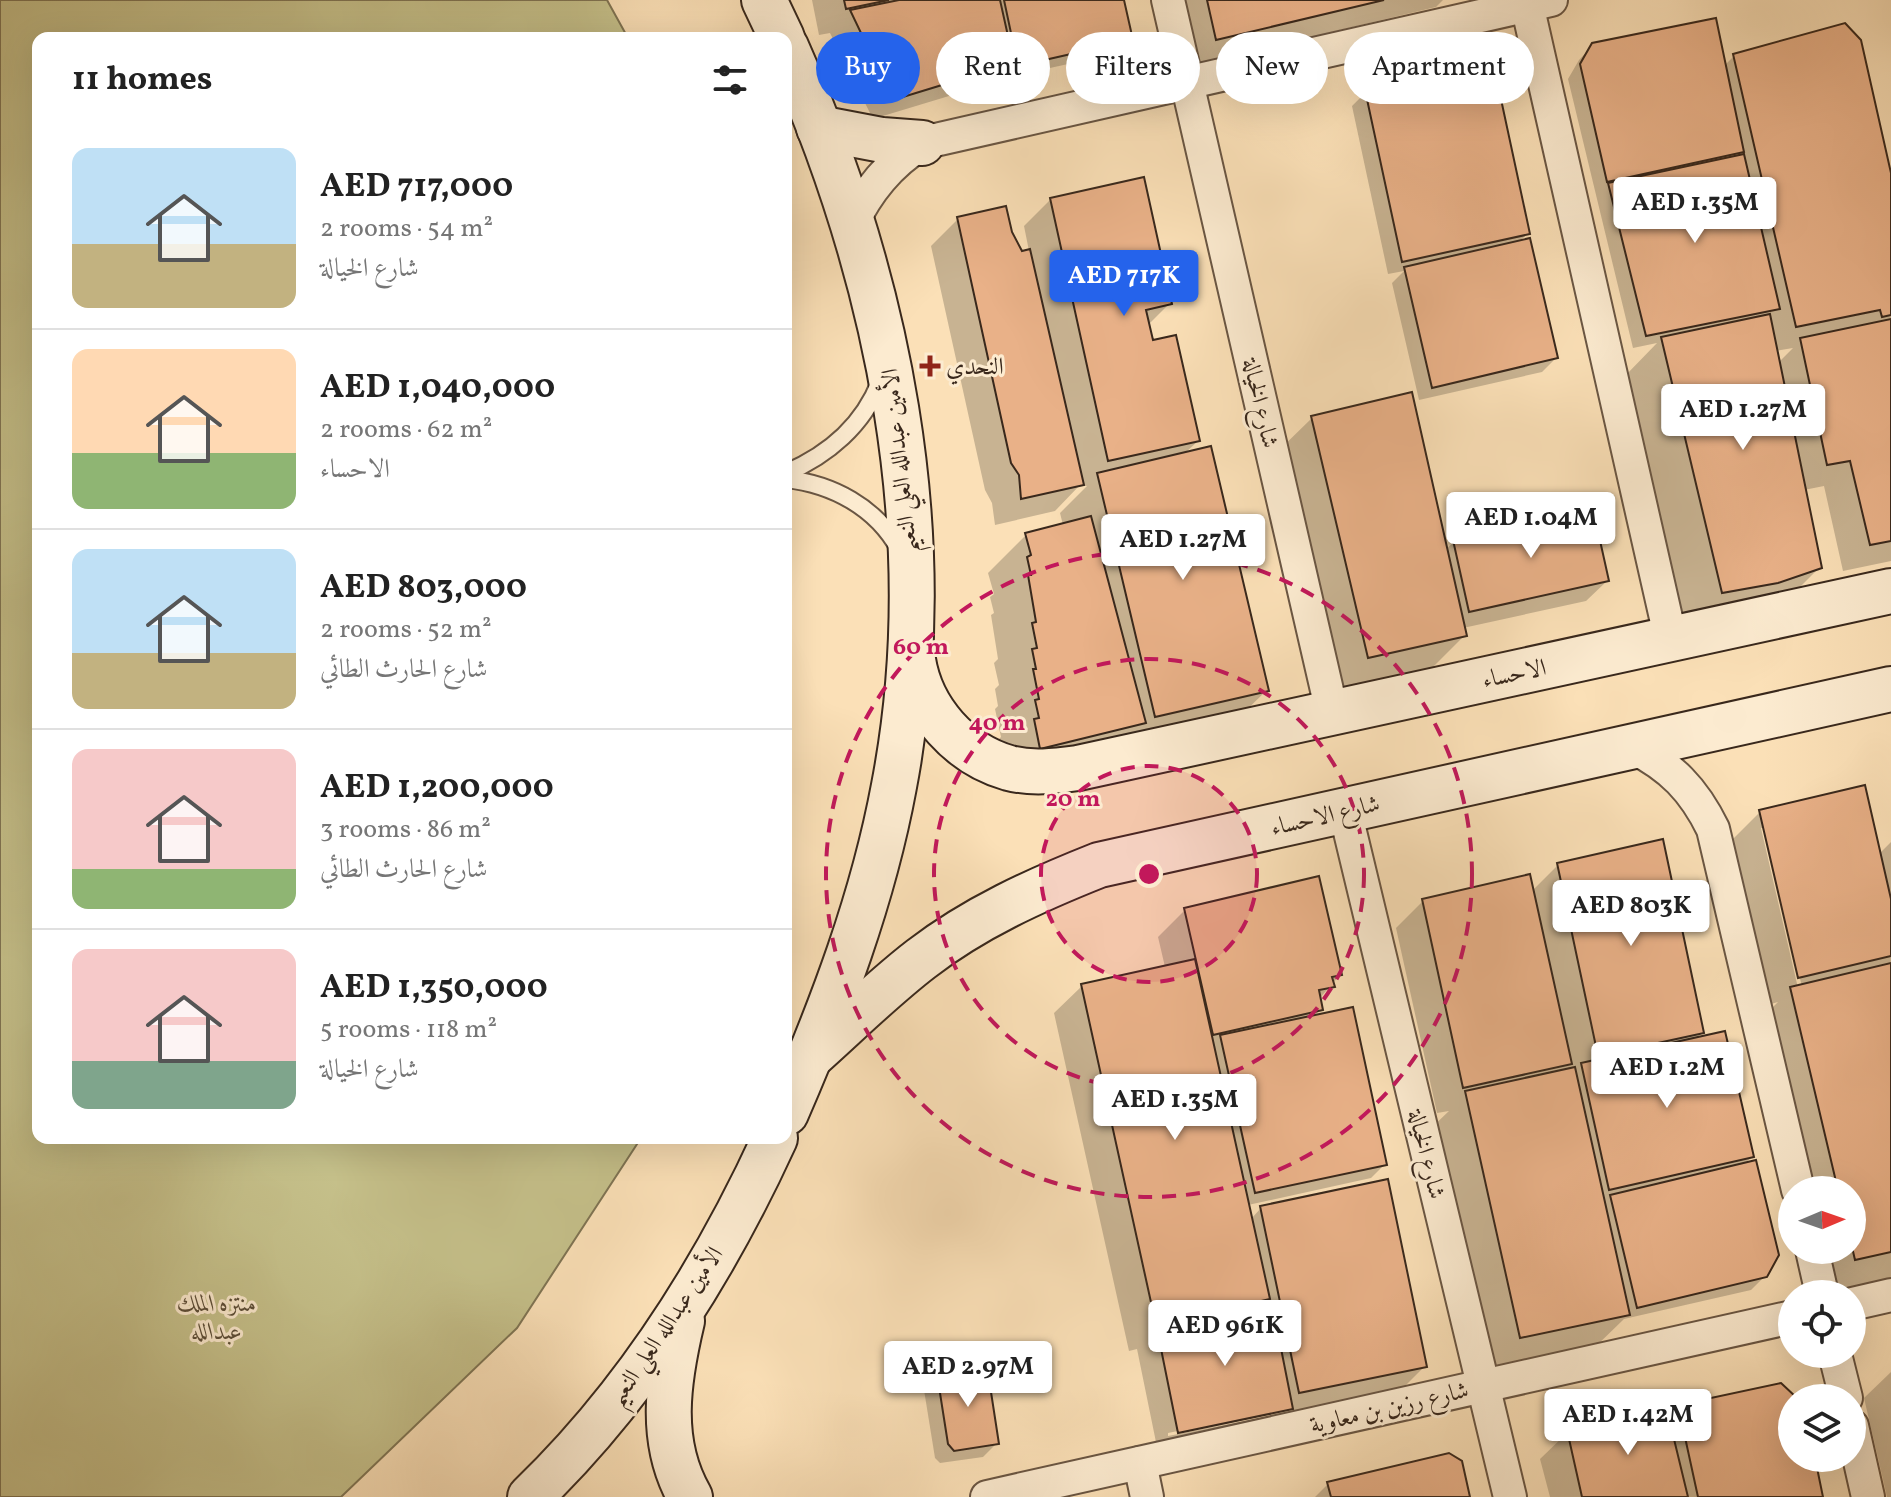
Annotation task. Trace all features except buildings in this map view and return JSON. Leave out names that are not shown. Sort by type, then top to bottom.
[{"type":"main road","points":[[764,0],[779,32]]},
{"type":"main road","name":"الأمين عبدالله العلي النعيم","points":[[792,62],[819,128],[851,225],[872,293],[888,361],[906,473],[911,572],[911,642],[905,714],[895,784],[879,855],[860,923],[792,1099]]},
{"type":"main road","points":[[819,128],[922,143]]},
{"type":"main road","name":"الاحساء","points":[[911,642],[916,676],[930,707],[951,734],[978,755],[1010,768],[1044,772],[1078,768],[1891,591]]},
{"type":"main road","name":"شارع الاحساء","points":[[811,1056],[923,957],[1008,905],[1099,865],[1891,689]]},
{"type":"main road","name":"الأمين عبدالله العلي النعيم","points":[[530,1497],[591,1431],[685,1305],[754,1184],[772,1144]]},
{"type":"main road","points":[[685,1305],[669,1383],[668,1420],[674,1457],[690,1497]]},
{"type":"street","name":"شارع الخيالة","points":[[1168,0],[1176,32]]},
{"type":"street","points":[[1200,78],[1535,2],[1671,640]]},
{"type":"street","points":[[851,225],[873,186],[887,169],[922,143],[1089,104]]},
{"type":"street","name":"شارع الخيالة","points":[[1192,104],[1332,712]]},
{"type":"street","points":[[1632,747],[1663,764],[1689,788],[1703,807],[1720,852],[1795,1176]]},
{"type":"street","name":"شارع الخيالة","points":[[1345,811],[1510,1497]]},
{"type":"street","points":[[1866,1301],[1891,1295]]},
{"type":"street","name":"شارع رزين بن معاوية","points":[[987,1497],[1778,1320]]},
{"type":"street","points":[[1140,1463],[1147,1497]]},
{"type":"street","points":[[1862,1472],[1868,1497]]},
{"type":"lane","points":[[792,472],[834,445],[858,421],[876,393],[888,361]]},
{"type":"lane","points":[[792,478],[843,494],[872,514],[895,541],[911,572]]},
{"type":"green space","name":"منتزه الملك عبدالله","points":[[0,0],[607,0],[625,32],[32,32],[32,1144],[637,1144],[517,1328],[341,1497],[0,1497]]},
{"type":"place","name":"النحدي","points":[[930,366]]}]
